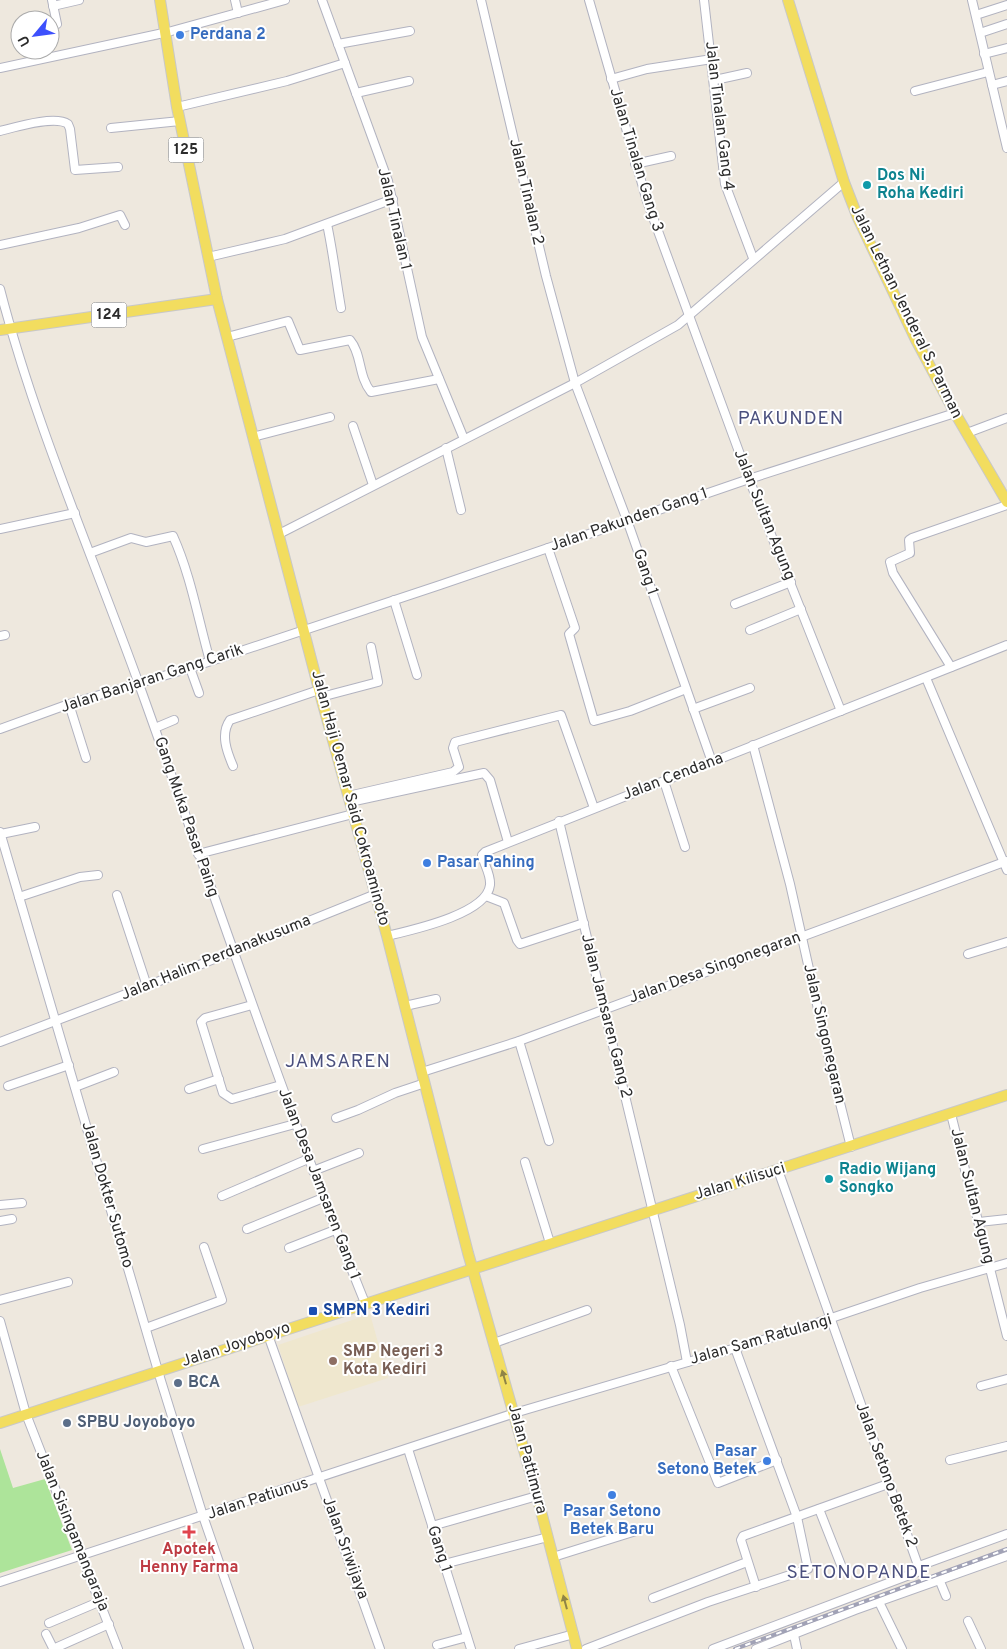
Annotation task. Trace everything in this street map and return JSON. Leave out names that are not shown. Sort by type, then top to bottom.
[{"type":"main road","name":"125","points":[[160,0],[177,107],[217,299]]},
{"type":"main road","name":"Jalan Letnan Jenderal S. Parman","points":[[788,0],[844,182],[877,260],[955,413],[1007,504]]},
{"type":"main road","name":"124","points":[[5,329],[217,299]]},
{"type":"main road","name":"Jalan Haji Oemar Said Cokroaminoto","points":[[217,299],[280,534],[320,693],[376,894],[473,1269]]},
{"type":"main road","name":"Jalan Kilisuci","points":[[473,1269],[714,1188],[851,1147],[1007,1095]]},
{"type":"main road","name":"Jalan Joyoboyo","points":[[0,1423],[473,1269]]},
{"type":"main road","name":"Jalan Pattimura","points":[[473,1269],[537,1496],[577,1649]]},
{"type":"street","points":[[53,3],[79,0]]},
{"type":"street","points":[[234,0],[238,13]]},
{"type":"street","points":[[0,68],[165,32],[285,0]]},
{"type":"street","name":"Jalan Tinalan 1","points":[[322,0],[393,199],[415,311],[422,337],[464,439]]},
{"type":"street","name":"Jalan Tinalan 2","points":[[481,0],[546,276],[575,383]]},
{"type":"street","name":"Jalan Tinalan Gang 3","points":[[590,0],[635,164],[688,318]]},
{"type":"street","name":"Jalan Tinalan Gang 4","points":[[704,0],[725,184],[753,258]]},
{"type":"street","points":[[972,0],[1007,148]]},
{"type":"street","points":[[976,15],[1007,5]]},
{"type":"street","points":[[980,33],[1007,24]]},
{"type":"street","points":[[338,44],[410,31]]},
{"type":"street","points":[[984,54],[1007,48]]},
{"type":"street","points":[[611,79],[647,69],[712,59]]},
{"type":"street","points":[[177,107],[287,81],[345,63]]},
{"type":"street","points":[[915,91],[988,72]]},
{"type":"street","points":[[714,80],[747,73]]},
{"type":"street","points":[[356,93],[409,81]]},
{"type":"street","points":[[992,85],[1007,81]]},
{"type":"street","points":[[0,131],[33,123],[62,121],[68,124],[70,129],[75,170],[118,167]]},
{"type":"street","points":[[111,128],[180,121]]},
{"type":"street","points":[[635,164],[671,156]]},
{"type":"street","points":[[280,534],[575,383],[688,318],[753,258],[844,182]]},
{"type":"street","points":[[208,257],[278,241],[393,199]]},
{"type":"street","points":[[0,245],[79,228],[120,216],[125,225]]},
{"type":"street","points":[[326,224],[334,254],[333,264],[341,308]]},
{"type":"street","name":"Gang Muka Pasar Paing","points":[[0,289],[5,329],[139,683],[232,951]]},
{"type":"street","name":"Jalan Sultan Agung","points":[[688,318],[749,479],[841,711]]},
{"type":"street","points":[[226,333],[288,321],[300,350],[350,340],[355,348],[362,379],[371,392],[439,379]]},
{"type":"street","name":"Gang 1","points":[[575,383],[627,520],[712,762]]},
{"type":"street","name":"Jalan Pakunden Gang 1","points":[[304,629],[749,479],[955,413]]},
{"type":"street","points":[[254,437],[330,416]]},
{"type":"street","points":[[967,433],[1007,418]]},
{"type":"street","points":[[353,426],[373,485]]},
{"type":"street","points":[[446,448],[461,510]]},
{"type":"street","points":[[951,668],[893,573],[890,562],[910,553],[909,540],[912,538],[1007,504]]},
{"type":"street","points":[[0,529],[75,513]]},
{"type":"street","points":[[90,553],[131,538],[146,542],[173,536],[191,583],[198,619],[210,661]]},
{"type":"street","points":[[548,548],[575,628],[569,634],[594,721],[630,711],[686,689]]},
{"type":"street","points":[[736,604],[790,582]]},
{"type":"street","points":[[394,600],[417,675]]},
{"type":"street","points":[[750,630],[801,608]]},
{"type":"street","name":"Jalan Banjaran Gang Carik","points":[[0,729],[69,704],[190,668],[304,629]]},
{"type":"street","name":"Jalan Cendana","points":[[486,896],[490,882],[482,853],[1007,645]]},
{"type":"street","points":[[232,766],[225,742],[226,729],[230,720],[320,693],[378,682],[371,647]]},
{"type":"street","points":[[190,668],[199,693]]},
{"type":"street","points":[[926,678],[1005,861],[1007,870]]},
{"type":"street","points":[[693,709],[750,688]]},
{"type":"street","points":[[69,704],[86,758]]},
{"type":"street","points":[[349,799],[453,772],[459,767],[453,745],[455,742],[561,715],[594,808]]},
{"type":"street","points":[[155,728],[174,720]]},
{"type":"street","name":"Jalan Singonegaran","points":[[753,746],[802,936],[829,1059],[851,1147]]},
{"type":"street","points":[[349,799],[484,773],[490,780],[508,842]]},
{"type":"street","points":[[664,781],[685,847]]},
{"type":"street","points":[[198,854],[353,814]]},
{"type":"street","name":"Jalan Jamsaren Gang 2","points":[[559,821],[653,1210],[687,1362]]},
{"type":"street","points":[[0,833],[35,828]]},
{"type":"street","name":"Jalan Dokter Sutomo","points":[[0,833],[158,1370],[203,1516],[249,1649]]},
{"type":"street","name":"Jalan Desa Singonegaran","points":[[422,1072],[519,1041],[1005,861]]},
{"type":"street","points":[[19,897],[80,877],[98,875]]},
{"type":"street","name":"Jalan Halim Perdanakusuma","points":[[0,1042],[147,986],[376,894]]},
{"type":"street","points":[[117,895],[147,986]]},
{"type":"street","points":[[387,936],[466,912],[480,903],[486,896],[504,903],[520,944],[584,923]]},
{"type":"street","points":[[968,954],[1007,942]]},
{"type":"street","name":"Jalan Desa Jamsaren Gang 1","points":[[232,951],[322,1198],[365,1303]]},
{"type":"street","points":[[405,1006],[436,999]]},
{"type":"street","points":[[252,1005],[201,1020],[223,1093],[232,1099],[281,1085]]},
{"type":"street","points":[[519,1041],[549,1141]]},
{"type":"street","points":[[8,1086],[69,1065]]},
{"type":"street","points":[[75,1086],[114,1072]]},
{"type":"street","points":[[189,1088],[219,1079]]},
{"type":"street","points":[[336,1118],[358,1110],[395,1092],[424,1083]]},
{"type":"street","name":"Jalan Sultan Agung","points":[[952,1114],[1005,1321],[1007,1336]]},
{"type":"street","points":[[202,1149],[295,1124]]},
{"type":"street","points":[[313,1171],[359,1153]]},
{"type":"street","points":[[222,1196],[308,1159]]},
{"type":"street","points":[[525,1162],[550,1243]]},
{"type":"street","name":"Jalan Setono Betek 2","points":[[713,1649],[920,1571],[778,1170]]},
{"type":"street","points":[[247,1229],[322,1198]]},
{"type":"street","points":[[0,1206],[22,1203]]},
{"type":"street","points":[[0,1221],[12,1219]]},
{"type":"street","points":[[979,1222],[1007,1219]]},
{"type":"street","points":[[289,1248],[335,1230]]},
{"type":"street","points":[[146,1328],[222,1300],[204,1247]]},
{"type":"street","name":"Jalan Sam Ratulangi","points":[[514,1413],[831,1319],[920,1288],[1007,1263]]},
{"type":"street","points":[[0,1300],[68,1282]]},
{"type":"street","points":[[494,1343],[587,1310]]},
{"type":"street","name":"Jalan Sisingamangaraja","points":[[0,1321],[26,1414],[101,1601],[118,1649]]},
{"type":"street","name":"Jalan Sriwijaya","points":[[268,1335],[380,1649]]},
{"type":"street","points":[[586,1649],[807,1570],[797,1517],[735,1348]]},
{"type":"street","points":[[671,1366],[718,1483],[776,1460]]},
{"type":"street","points":[[981,1386],[1007,1379]]},
{"type":"street","name":"Jalan Patiunus","points":[[0,1582],[514,1413]]},
{"type":"street","points":[[950,1460],[1007,1446]]},
{"type":"street","name":"Gang 1","points":[[408,1449],[470,1649]]},
{"type":"street","points":[[756,1587],[747,1562],[741,1540],[742,1536],[888,1484]]},
{"type":"street","points":[[432,1526],[537,1496]]},
{"type":"street","points":[[819,1509],[843,1570]]},
{"type":"street","points":[[553,1557],[636,1530]]},
{"type":"street","points":[[919,1566],[1007,1534]]},
{"type":"street","points":[[444,1564],[548,1537]]},
{"type":"street","points":[[756,1649],[1007,1556]]},
{"type":"street","points":[[653,1598],[747,1562]]},
{"type":"street","points":[[939,1580],[946,1596]]},
{"type":"street","points":[[49,1623],[101,1601]]},
{"type":"street","points":[[879,1602],[902,1649]]},
{"type":"street","points":[[968,1621],[981,1649]]},
{"type":"street","points":[[46,1634],[53,1648],[109,1624]]},
{"type":"street","points":[[519,1649],[574,1634]]},
{"type":"street","points":[[794,1635],[797,1649]]},
{"type":"street","points":[[437,1645],[467,1637]]},
{"type":"shaded area","name":"SMP Negeri 3 Kota Kediri","points":[[370,1314],[388,1378],[298,1407],[278,1345]]},
{"type":"green space","points":[[0,1449],[13,1488],[45,1479],[72,1550],[0,1573]]},
{"type":"railway","points":[[735,1649],[1007,1549]]},
{"type":"place","name":"Perdana 2","points":[[180,35]]},
{"type":"place","name":"Dos Ni Roha Kediri","points":[[867,185]]},
{"type":"place","name":"Pasar Pahing","points":[[427,863]]},
{"type":"place","name":"Radio Wijang Songko","points":[[829,1179]]},
{"type":"place","name":"SMPN 3 Kediri","points":[[313,1311]]},
{"type":"place","name":"SMP Negeri 3 Kota Kediri","points":[[333,1361]]},
{"type":"place","name":"BCA","points":[[178,1383]]},
{"type":"place","name":"SPBU Joyoboyo","points":[[67,1423]]},
{"type":"place","name":"Pasar Setono Betek","points":[[767,1461]]},
{"type":"place","name":"Pasar Setono Betek Baru","points":[[612,1495]]},
{"type":"place","name":"Apotek Henny Farma","points":[[189,1532]]},
{"type":"district","name":"PAKUNDEN","points":[[791,419]]},
{"type":"district","name":"JAMSAREN","points":[[338,1062]]},
{"type":"district","name":"SETONOPANDE","points":[[859,1573]]}]
